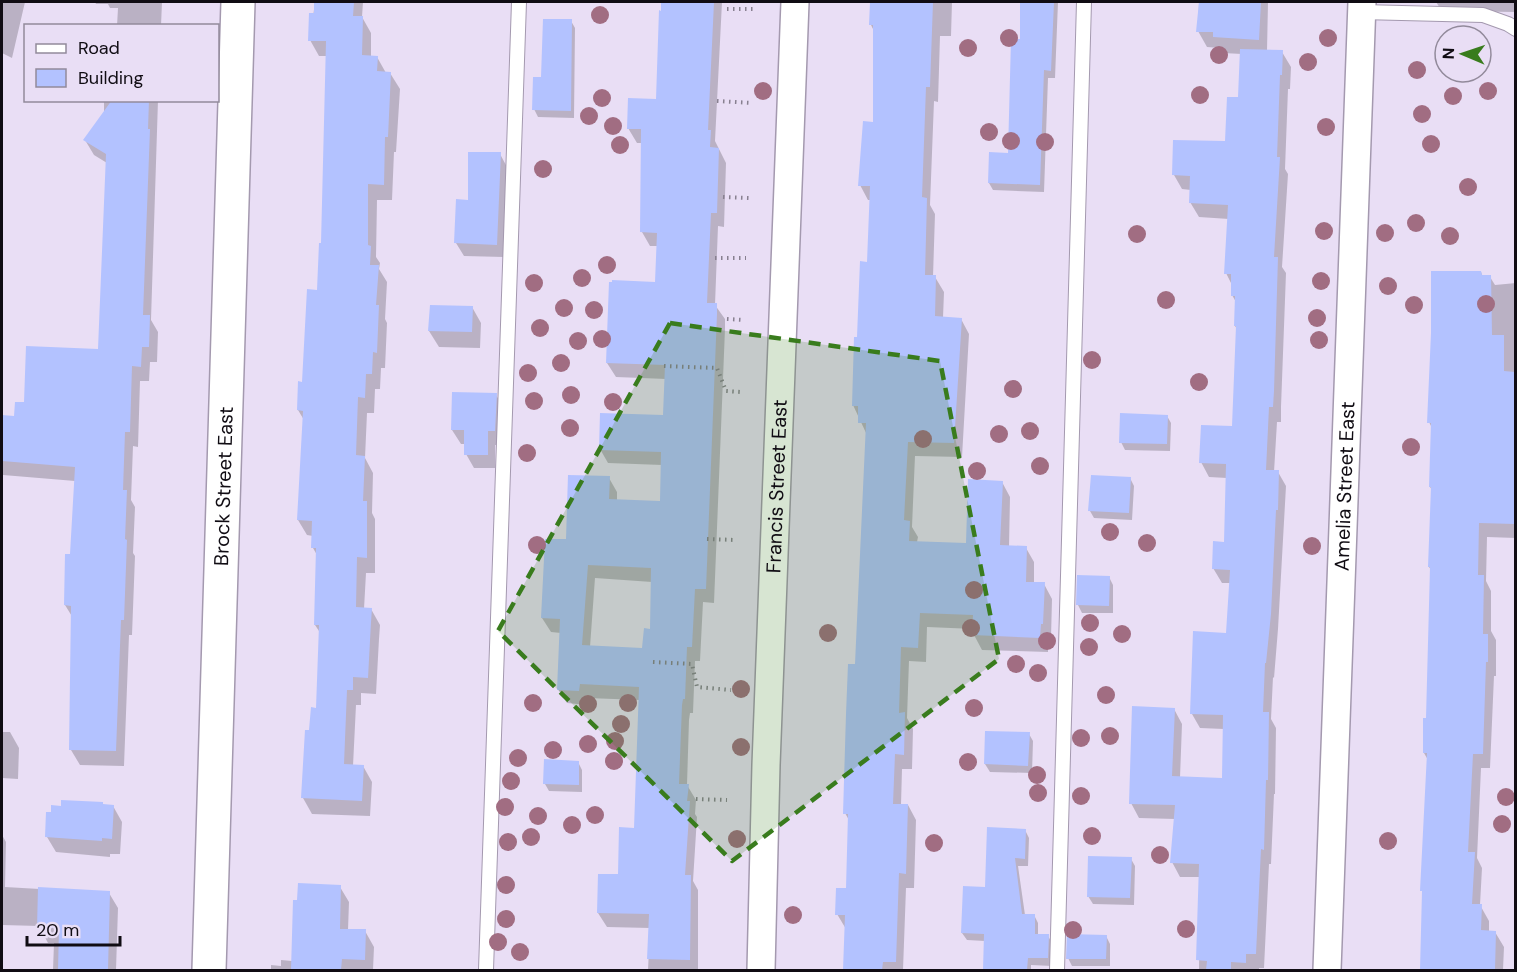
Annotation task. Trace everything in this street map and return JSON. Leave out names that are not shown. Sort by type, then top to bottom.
[{"type":"street","name":"Brock Street East","points":[[209,970],[238,2]]},
{"type":"street","name":"Francis Street East","points":[[761,970],[766,765],[795,2]]},
{"type":"street","name":"Amelia Street East","points":[[1327,970],[1362,7]]},
{"type":"lane","points":[[486,970],[519,2]]},
{"type":"lane","points":[[1057,970],[1084,2]]},
{"type":"lane","points":[[1362,7],[1483,15],[1515,29]]},
{"type":"path","points":[[727,9],[755,9]]},
{"type":"path","points":[[717,101],[752,103]]},
{"type":"path","points":[[723,197],[748,198]]},
{"type":"path","points":[[715,258],[746,258]]},
{"type":"path","points":[[727,319],[744,320]]},
{"type":"path","points":[[664,366],[717,368],[726,392],[741,392]]},
{"type":"path","points":[[707,539],[736,540]]},
{"type":"path","points":[[653,662],[692,664],[697,687],[731,690]]},
{"type":"path","points":[[696,799],[727,800]]},
{"type":"highlighted area","points":[[670,323],[940,361],[999,659],[732,861],[498,631]]},
{"type":"building","points":[[314,2],[354,2],[353,16],[363,16],[362,55],[378,56],[377,71],[391,72],[388,137],[385,137],[384,185],[368,184],[370,265],[379,265],[376,305],[379,305],[377,353],[373,352],[372,374],[366,374],[365,398],[358,397],[356,455],[365,456],[363,501],[367,501],[367,558],[357,557],[356,607],[372,608],[368,678],[353,677],[353,690],[347,690],[344,764],[364,765],[362,801],[301,798],[305,730],[309,730],[311,707],[316,708],[319,625],[314,625],[316,548],[311,548],[312,521],[297,520],[303,411],[297,410],[298,381],[302,382],[307,289],[317,290],[319,243],[321,243],[326,41],[308,41],[309,13],[314,13]]},
{"type":"building","points":[[661,2],[714,2],[708,130],[711,130],[710,147],[719,148],[717,213],[711,213],[707,303],[717,303],[717,314],[706,589],[695,589],[692,647],[687,647],[685,699],[682,705],[679,784],[689,784],[685,875],[691,875],[690,960],[647,959],[649,914],[597,913],[598,874],[618,874],[619,827],[634,828],[639,687],[580,684],[579,691],[557,690],[560,619],[541,618],[545,539],[566,539],[568,475],[610,476],[609,499],[660,501],[661,452],[599,450],[600,413],[663,415],[665,365],[606,363],[609,282],[612,280],[655,282],[657,233],[640,232],[641,129],[627,129],[628,98],[656,99],[659,10],[661,11]],"holes":[[[588,565],[651,568],[650,629],[644,628],[642,648],[582,645]]]},
{"type":"building","points":[[870,2],[933,2],[930,87],[926,87],[922,197],[927,198],[925,275],[936,275],[935,316],[962,318],[954,443],[908,442],[904,520],[910,521],[909,541],[966,543],[968,479],[1003,481],[1000,545],[1027,546],[1026,582],[1045,582],[1040,638],[972,635],[973,615],[920,613],[918,648],[901,647],[899,713],[905,712],[904,755],[895,754],[893,804],[908,804],[906,874],[899,873],[896,962],[883,962],[882,970],[843,970],[845,915],[835,915],[836,888],[846,888],[848,814],[843,814],[848,664],[855,664],[866,423],[858,423],[858,406],[852,406],[854,337],[857,337],[860,261],[867,262],[870,186],[858,186],[863,121],[873,122],[873,25],[869,25]]},
{"type":"building","points":[[1020,2],[1054,2],[1051,71],[1044,70],[1040,185],[988,183],[989,152],[1008,153],[1011,39],[1020,39]]},
{"type":"building","points":[[1199,2],[1261,2],[1259,40],[1213,37],[1213,32],[1196,32]]},
{"type":"building","points":[[543,19],[572,19],[571,111],[532,110],[533,77],[541,77]]},
{"type":"building","points":[[1240,49],[1283,50],[1282,75],[1280,75],[1277,157],[1280,157],[1274,257],[1278,257],[1274,391],[1273,407],[1269,407],[1266,470],[1279,470],[1278,510],[1276,510],[1271,614],[1265,663],[1263,712],[1269,712],[1268,780],[1266,780],[1264,850],[1261,849],[1256,954],[1246,954],[1246,963],[1231,962],[1231,970],[1206,970],[1207,961],[1196,960],[1199,864],[1170,863],[1175,805],[1129,804],[1132,706],[1175,708],[1172,776],[1222,778],[1223,715],[1190,714],[1193,631],[1226,633],[1230,570],[1212,569],[1213,541],[1224,542],[1226,464],[1199,463],[1201,425],[1232,426],[1236,326],[1234,326],[1235,296],[1231,296],[1231,274],[1224,274],[1228,205],[1189,203],[1190,176],[1172,175],[1173,140],[1225,141],[1227,97],[1238,97]]},
{"type":"building","points":[[111,102],[149,102],[148,129],[150,129],[143,315],[150,315],[149,347],[142,347],[141,367],[132,366],[130,432],[125,432],[123,490],[127,490],[125,539],[127,540],[124,620],[121,620],[116,751],[69,750],[71,606],[64,605],[65,554],[70,554],[75,467],[2,461],[2,415],[14,416],[15,402],[24,402],[26,346],[98,349],[106,154],[83,140]]},
{"type":"building","points":[[468,152],[501,152],[497,245],[454,243],[456,199],[468,200]]},
{"type":"building","points":[[1431,271],[1481,271],[1482,275],[1491,275],[1492,335],[1504,335],[1504,371],[1515,372],[1515,524],[1479,523],[1478,575],[1484,575],[1483,634],[1488,634],[1488,662],[1486,662],[1483,754],[1473,754],[1468,852],[1475,852],[1472,904],[1482,904],[1481,930],[1496,931],[1495,970],[1420,970],[1422,891],[1420,891],[1427,753],[1423,753],[1423,718],[1426,718],[1430,567],[1428,567],[1431,423],[1427,423]]},
{"type":"building","points":[[430,305],[473,306],[472,332],[428,331]]},
{"type":"building","points":[[452,392],[497,393],[495,431],[488,431],[488,455],[464,455],[464,430],[451,430]]},
{"type":"building","points":[[1120,413],[1168,415],[1167,444],[1119,443]]},
{"type":"building","points":[[1091,475],[1131,477],[1129,513],[1088,511]]},
{"type":"building","points":[[1077,575],[1110,576],[1109,606],[1076,605]]},
{"type":"building","points":[[985,731],[1030,732],[1028,766],[984,764]]},
{"type":"building","points":[[544,759],[579,761],[579,785],[543,784]]},
{"type":"building","points":[[61,800],[103,802],[103,804],[114,805],[112,839],[102,838],[102,841],[45,837],[46,812],[51,812],[51,805],[61,806]]},
{"type":"building","points":[[987,827],[1026,829],[1025,859],[1015,858],[1022,914],[1035,914],[1035,934],[1049,934],[1048,958],[1028,958],[1027,970],[983,970],[984,934],[961,933],[963,886],[985,887]]},
{"type":"building","points":[[1088,856],[1132,857],[1130,898],[1087,897]]},
{"type":"building","points":[[298,883],[341,885],[340,929],[366,929],[365,960],[342,959],[341,970],[291,970],[293,900],[297,900]]},
{"type":"building","points":[[38,887],[110,891],[108,970],[58,970],[59,928],[37,928]]},
{"type":"building","points":[[1067,934],[1107,935],[1106,959],[1066,959]]}]
